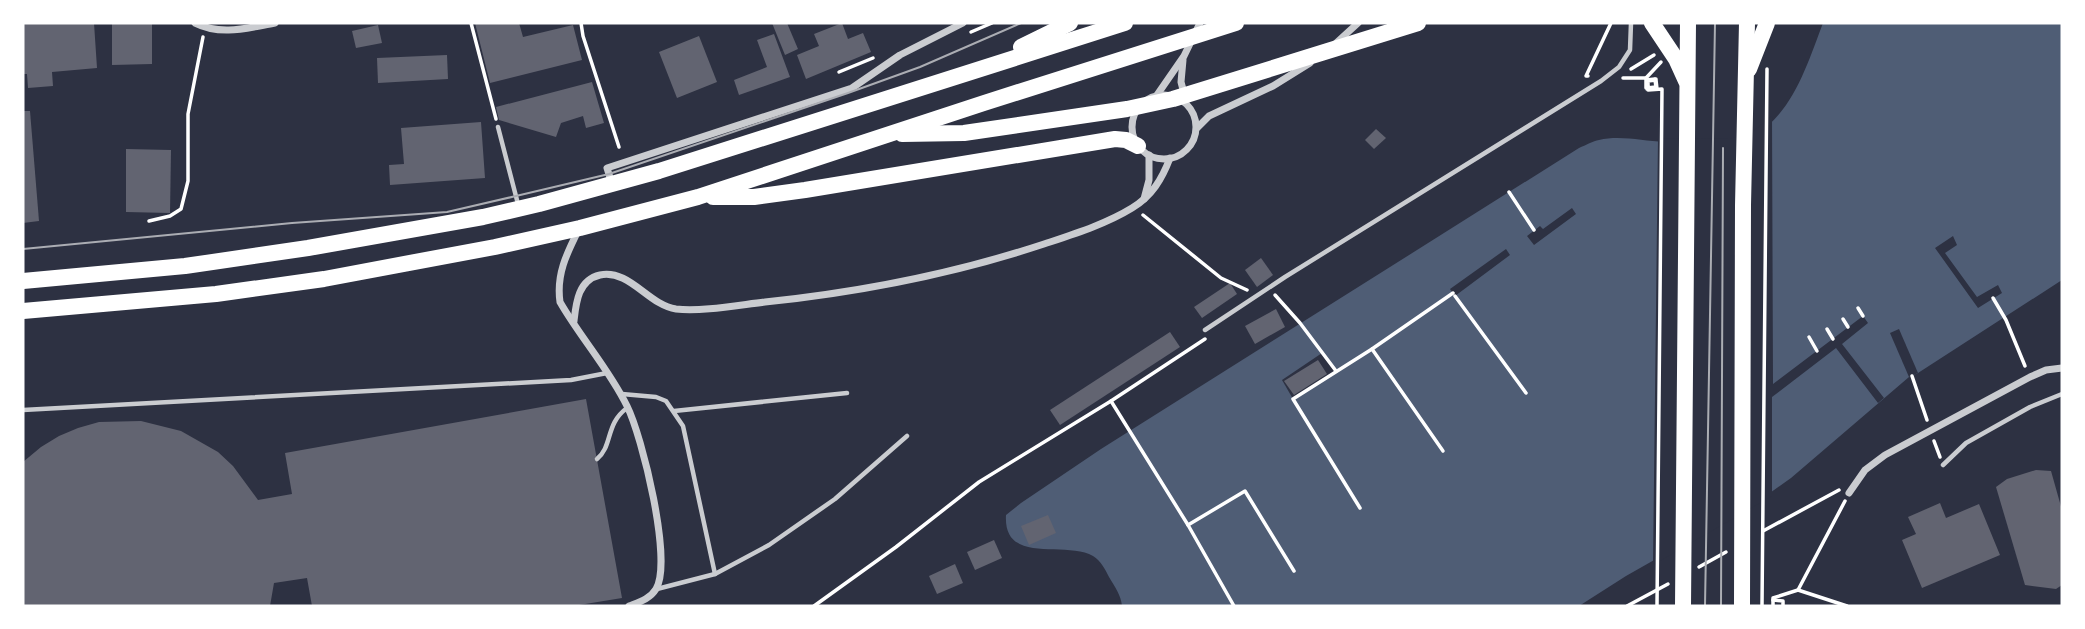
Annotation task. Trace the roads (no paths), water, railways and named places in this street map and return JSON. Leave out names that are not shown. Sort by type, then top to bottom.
[{"type":"main road","points":[[949,79],[1070,23]]},
{"type":"main road","points":[[23,281],[186,266],[308,248],[457,222],[519,208],[612,185],[1125,23]]},
{"type":"main road","points":[[23,311],[194,296],[324,279],[482,250],[580,228],[698,197],[1236,23]]},
{"type":"main road","points":[[886,135],[964,133],[1094,115],[1174,99],[1419,23]]},
{"type":"main road","points":[[1652,23],[1676,59],[1688,84]]},
{"type":"main road","points":[[1683,606],[1688,23]]},
{"type":"main road","points":[[1742,606],[1747,23]]},
{"type":"main road","points":[[1745,77],[1767,23]]},
{"type":"main road","points":[[698,197],[754,197],[805,190],[1115,139],[1126,140],[1143,150]]},
{"type":"street","points":[[195,23],[205,28],[224,31],[275,23]]},
{"type":"street","points":[[612,185],[607,168],[852,88],[900,55],[963,23]]},
{"type":"street","points":[[1144,199],[1149,180],[1143,150],[1132,129],[1133,120],[1141,104],[1157,95],[1184,56],[1200,23]]},
{"type":"street","points":[[1197,129],[1209,116],[1294,74],[1358,23]]},
{"type":"street","points":[[1143,150],[1163,159],[1170,158],[1185,151],[1195,137],[1196,119],[1187,103],[1181,82],[1184,56]]},
{"type":"street","points":[[1157,95],[1173,95],[1187,103]]},
{"type":"street","points":[[574,321],[580,290],[593,277],[603,274],[622,278],[675,309],[732,306],[872,289],[971,267],[1066,236],[1133,207],[1157,185],[1170,158]]},
{"type":"street","points":[[580,228],[562,263],[558,291],[560,302],[628,408],[644,458],[660,541],[661,576],[656,589],[645,600],[629,606]]},
{"type":"street","points":[[1849,493],[1865,470],[1885,455],[2030,377],[2046,370],[2062,368]]},
{"type":"lane","points":[[1205,330],[1606,77],[1619,67],[1630,50],[1631,23]]},
{"type":"lane","points":[[498,127],[519,208]]},
{"type":"lane","points":[[23,410],[571,380],[607,373]]},
{"type":"lane","points":[[673,411],[847,393]]},
{"type":"lane","points":[[620,394],[656,397],[666,401],[683,426],[715,574]]},
{"type":"lane","points":[[1943,465],[1966,443],[2030,407],[2062,394]]},
{"type":"lane","points":[[597,459],[604,451],[613,424],[628,408]]},
{"type":"lane","points":[[656,589],[715,574],[769,545],[835,499],[907,436]]},
{"type":"water","points":[[1823,23],[2062,23],[2062,280],[1909,377],[1791,478],[1760,500],[1626,576],[1579,606],[1122,606],[1104,568],[1093,556],[1068,550],[1025,546],[1015,541],[1008,531],[1006,515],[1101,449],[1579,148],[1607,139],[1710,143],[1746,139],[1754,135],[1768,126],[1789,101],[1805,70]]},
{"type":"tram line","points":[[23,249],[292,223],[447,212],[609,174],[920,67],[1021,23]]},
{"type":"tram line","points":[[1705,606],[1715,23]]},
{"type":"tram line","points":[[1721,606],[1723,148]]}]
